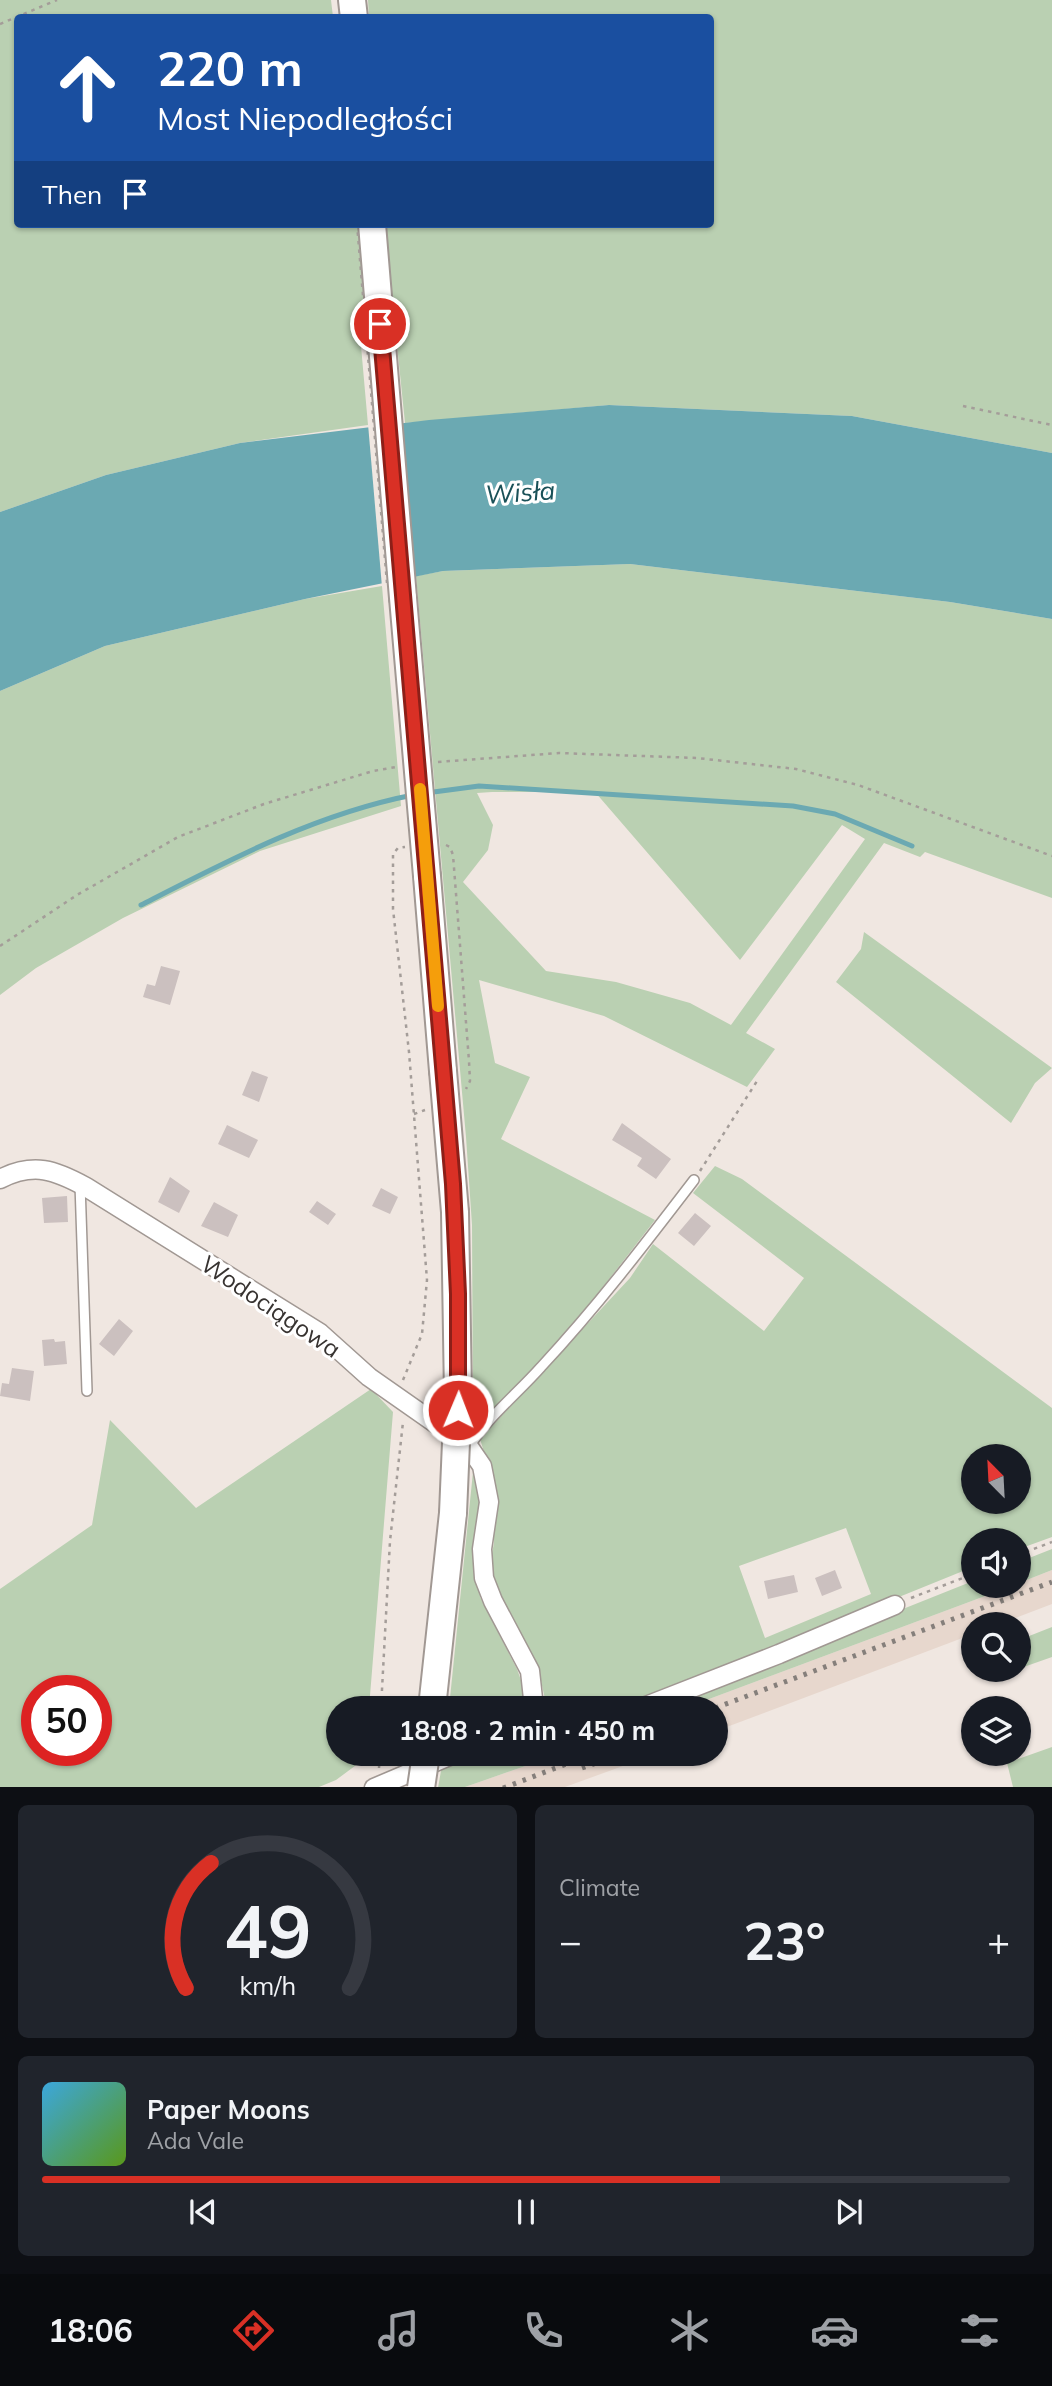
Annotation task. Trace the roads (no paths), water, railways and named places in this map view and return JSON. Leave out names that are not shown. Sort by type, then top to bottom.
[{"type":"main road","points":[[372,228],[454,1212],[458,1395],[453,1513],[433,1696]]},
{"type":"main road","points":[[421,1787],[424,1766]]},
{"type":"street","name":"Wodociągowa","points":[[0,1180],[30,1169],[53,1170],[80,1184],[320,1333],[369,1377],[470,1447]]},
{"type":"street","points":[[470,1447],[482,1466],[489,1502],[482,1549],[484,1578],[493,1601],[530,1671],[535,1696]]},
{"type":"street","points":[[672,1696],[895,1605]]},
{"type":"street","points":[[374,1787],[425,1766]]},
{"type":"lane","points":[[470,1447],[480,1431],[541,1367],[630,1264],[694,1180]]},
{"type":"lane","points":[[80,1184],[87,1391]]},
{"type":"water","name":"Wisła","points":[[609,405],[852,416],[1052,453],[1052,619],[950,602],[630,564],[443,571],[305,599],[105,646],[0,691],[0,512],[106,475],[240,443],[429,420]]},
{"type":"waterway","points":[[426,793],[479,786],[793,806],[835,814],[912,846]]},
{"type":"waterway","points":[[141,905],[240,855],[308,826],[377,803],[413,795]]},
{"type":"railway","points":[[728,1703],[1052,1582]]},
{"type":"railway","points":[[506,1787],[561,1766]]},
{"type":"railway","points":[[582,1768],[588,1766]]}]
